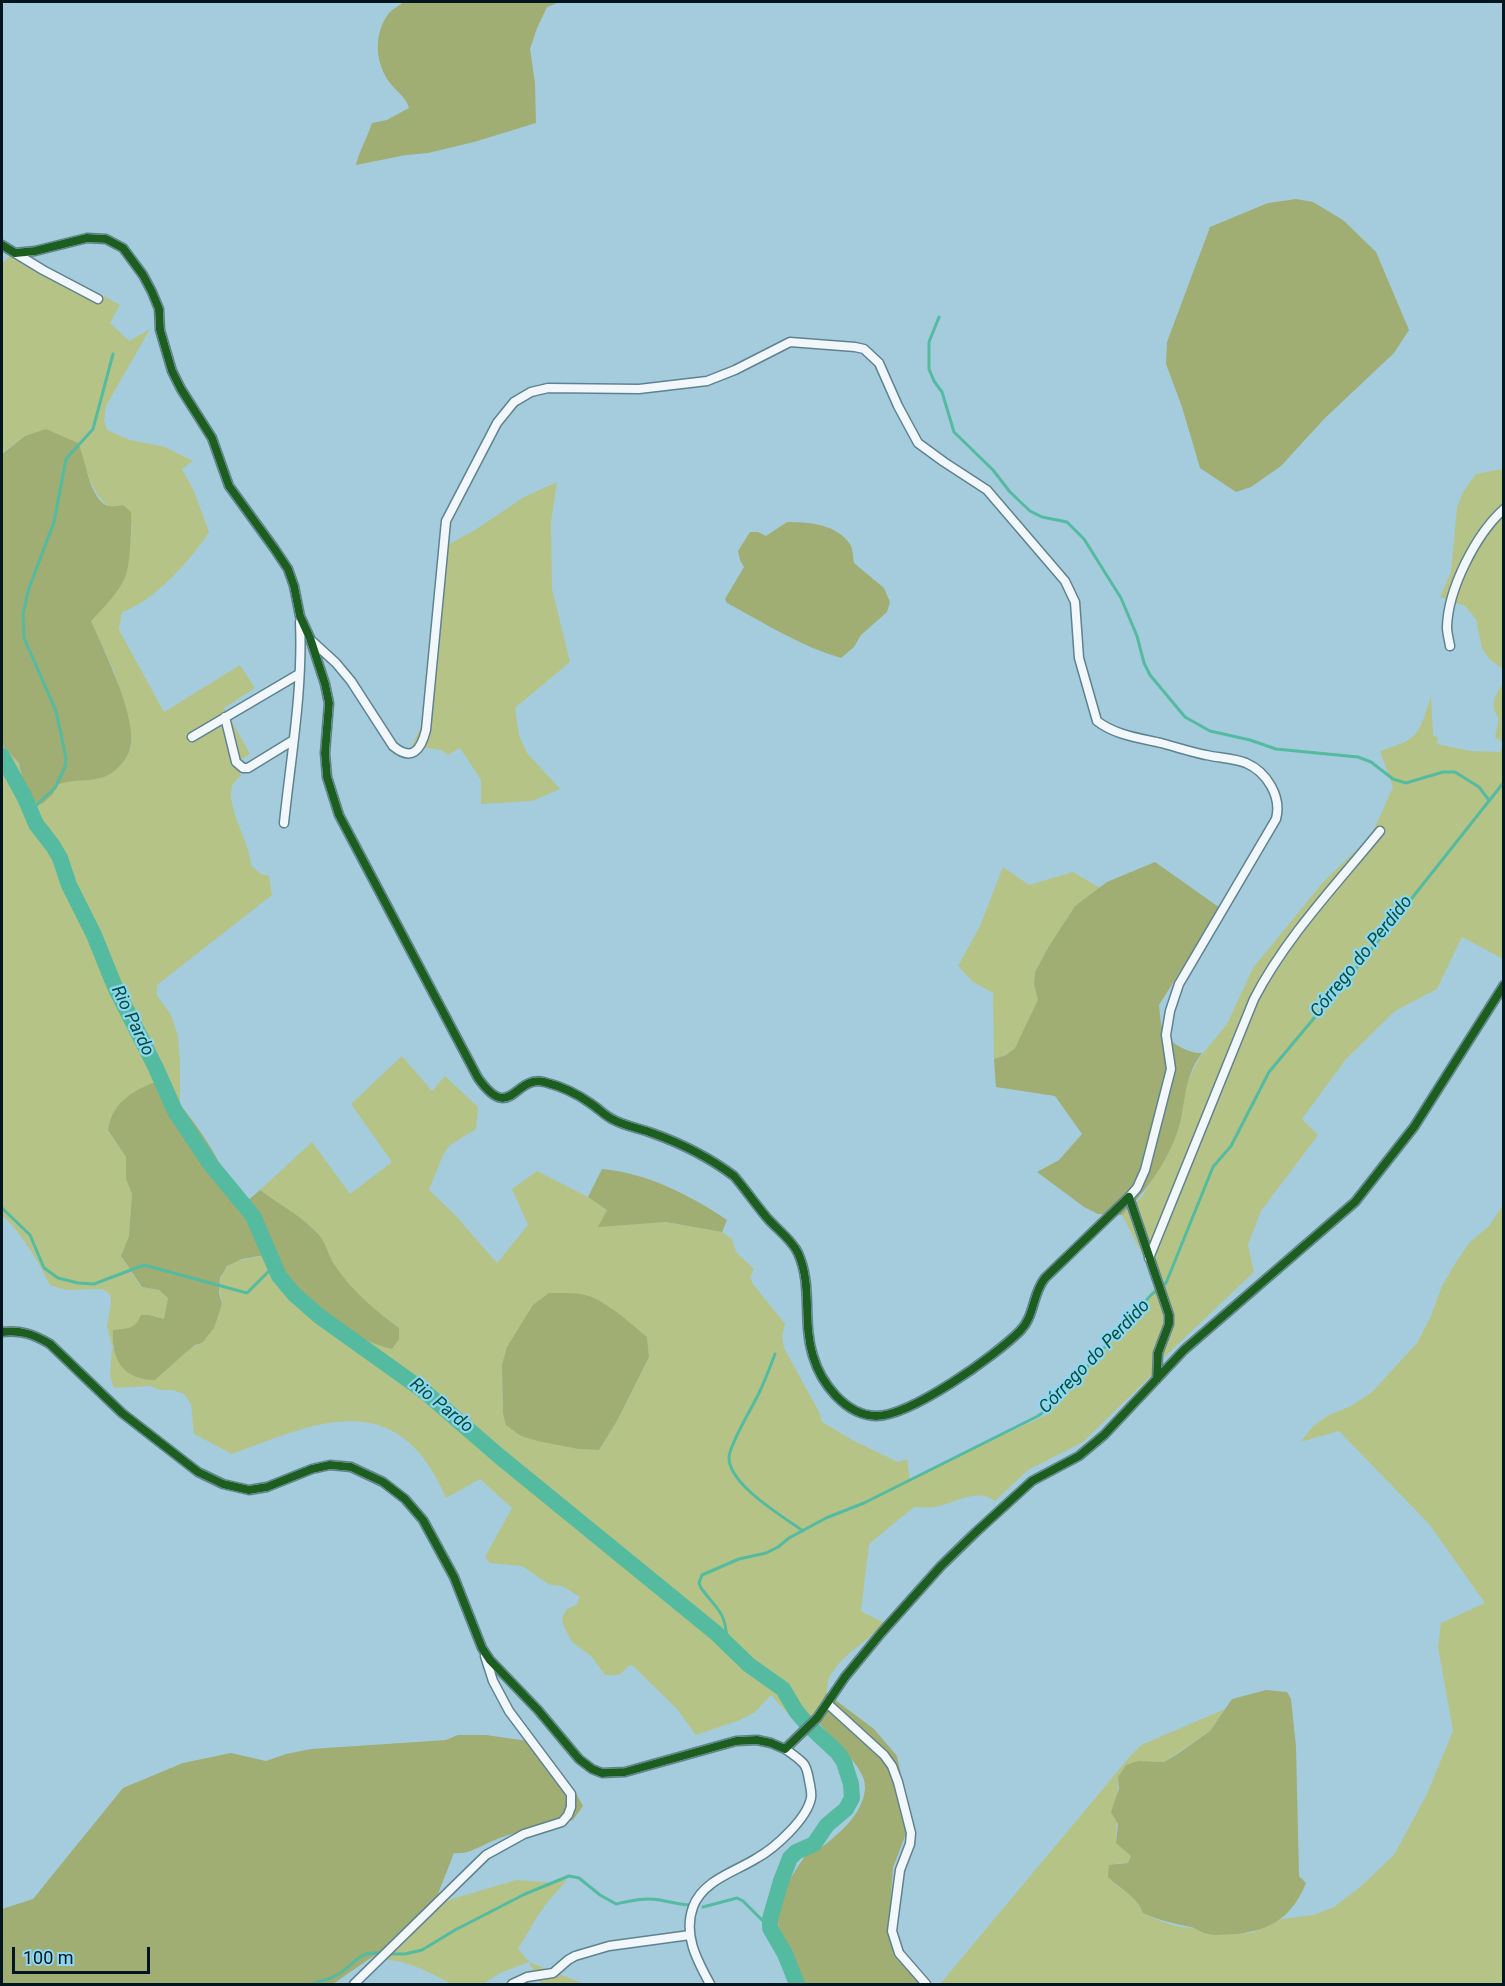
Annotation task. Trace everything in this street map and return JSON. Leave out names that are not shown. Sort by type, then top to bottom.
[{"type":"street","points":[[15,253],[97,238],[114,242],[123,248],[152,292],[159,309],[160,330],[172,371],[212,438],[229,486],[288,569],[300,616],[300,674],[284,824]]},
{"type":"street","points":[[2,245],[43,270],[98,298]]},
{"type":"street","points":[[300,616],[310,638],[329,703],[327,777],[339,815],[487,1091],[500,1098],[508,1097],[530,1083],[540,1081],[554,1085],[571,1091],[615,1121],[665,1138],[734,1176],[797,1251],[805,1272],[806,1315],[813,1357],[824,1382],[834,1395],[848,1406],[875,1416],[891,1413],[940,1391],[976,1366],[1020,1332],[1030,1318],[1039,1286],[1137,1188],[1171,1069],[1166,1035],[1170,1011],[1179,984],[1276,819],[1277,799],[1260,772],[1248,764],[1116,732],[1097,721],[1079,658],[1075,602],[1065,581],[987,490],[918,443],[879,363],[872,355],[855,347],[790,342],[735,370],[706,381],[639,388],[548,387],[531,392],[514,402],[497,423],[447,521],[426,730],[418,750],[410,754],[402,753],[393,746],[351,681],[310,638]]},
{"type":"street","points":[[1450,646],[1447,628],[1450,606],[1465,565],[1477,544],[1503,509]]},
{"type":"street","points":[[192,737],[300,674]]},
{"type":"street","points":[[225,717],[236,762],[243,768],[248,768],[292,741]]},
{"type":"street","points":[[1149,1258],[1254,999],[1266,975],[1286,946],[1380,831]]},
{"type":"street","points":[[785,1749],[817,1718],[845,1677],[882,1632],[955,1552],[1032,1480],[1079,1456],[1104,1435],[1184,1350],[1355,1202],[1414,1127],[1503,985]]},
{"type":"street","points":[[1130,1197],[1169,1315],[1169,1324],[1158,1353],[1156,1378]]},
{"type":"street","points":[[2,1332],[20,1330],[36,1335],[50,1344],[122,1413],[198,1472],[223,1484],[249,1490],[267,1487],[312,1469],[330,1465],[351,1467],[383,1482],[405,1499],[423,1520],[454,1577],[482,1647],[493,1682],[509,1711],[571,1794],[571,1807],[562,1822],[524,1834],[486,1855],[354,1984]]},
{"type":"street","points":[[482,1647],[490,1660],[538,1710],[579,1759],[602,1773],[625,1772],[736,1741],[757,1740],[785,1749],[804,1764],[808,1774],[811,1798],[805,1811],[785,1835],[758,1858],[707,1886],[694,1905],[690,1919],[690,1935],[697,1960],[710,1984]]},
{"type":"street","points":[[828,1704],[884,1755],[892,1766],[898,1782],[911,1833],[910,1844],[900,1870],[892,1931],[899,1953],[926,1984]]},
{"type":"street","points":[[512,1984],[527,1977],[553,1973],[575,1956],[609,1946],[690,1935]]},
{"type":"green space","points":[[404,2],[560,2],[547,7],[530,49],[535,83],[536,123],[428,153],[356,165],[372,123],[387,120],[409,108],[404,98],[385,75],[381,67],[378,48],[380,30],[384,21],[389,13]]},
{"type":"green space","points":[[1296,199],[1313,202],[1343,220],[1376,252],[1409,330],[1394,353],[1324,419],[1281,466],[1251,487],[1236,492],[1200,468],[1182,407],[1166,364],[1167,342],[1210,227],[1268,203]]},
{"type":"green space","points":[[15,250],[79,288],[106,297],[120,305],[110,323],[129,341],[150,329],[106,406],[104,420],[107,430],[130,440],[165,447],[193,461],[182,469],[194,491],[209,532],[170,579],[146,600],[122,612],[119,630],[164,712],[240,665],[255,688],[224,708],[250,754],[235,763],[241,775],[233,785],[231,795],[251,865],[261,874],[269,876],[272,895],[157,985],[157,995],[171,1015],[178,1036],[180,1103],[158,1081],[125,1099],[114,1112],[108,1130],[126,1157],[126,1179],[132,1194],[129,1236],[121,1256],[141,1287],[159,1290],[168,1298],[165,1319],[149,1315],[130,1329],[126,1328],[112,1346],[107,1326],[111,1304],[110,1294],[102,1289],[65,1290],[50,1285],[29,1248],[2,1215],[2,745],[19,763],[23,788],[53,790],[62,782],[95,779],[126,758],[131,748],[131,735],[114,671],[91,621],[129,549],[132,526],[101,498],[88,475],[25,436],[2,453],[2,261],[4,262]]},
{"type":"green space","points":[[46,429],[78,443],[94,492],[104,504],[123,505],[131,512],[129,562],[126,575],[115,594],[91,621],[125,703],[131,737],[127,756],[113,772],[97,779],[62,783],[55,786],[53,794],[42,804],[26,799],[19,763],[2,745],[2,454],[25,436]]},
{"type":"green space","points":[[1503,469],[1503,669],[1489,659],[1482,648],[1476,619],[1465,606],[1440,597],[1451,572],[1457,508],[1463,492],[1476,474]]},
{"type":"green space","points":[[557,482],[551,522],[552,589],[570,662],[515,708],[519,735],[527,753],[560,789],[532,801],[481,804],[481,780],[460,748],[448,755],[441,750],[412,746],[423,722],[440,549],[475,530],[524,497]]},
{"type":"green space","points":[[787,522],[830,528],[844,537],[851,546],[854,563],[884,588],[890,602],[887,612],[861,635],[854,647],[841,658],[782,634],[727,603],[725,599],[744,567],[738,551],[750,532],[758,532],[766,536]]},
{"type":"green space","points":[[1503,683],[1503,743],[1495,737],[1499,718],[1494,704]]},
{"type":"green space","points":[[1431,696],[1433,736],[1438,737],[1437,744],[1471,751],[1500,752],[1503,743],[1503,959],[1462,937],[1437,989],[1395,1011],[1346,1059],[1302,1119],[1318,1135],[1261,1211],[1248,1245],[1254,1272],[1157,1364],[1155,1372],[1083,1442],[1028,1470],[995,1501],[987,1497],[972,1496],[934,1507],[914,1507],[869,1544],[861,1611],[884,1623],[842,1660],[829,1678],[822,1704],[802,1729],[771,1695],[755,1712],[740,1720],[696,1735],[677,1709],[633,1666],[630,1665],[619,1675],[605,1675],[591,1656],[572,1642],[564,1627],[562,1618],[566,1610],[577,1604],[580,1597],[562,1586],[550,1585],[522,1566],[490,1563],[485,1557],[512,1508],[480,1479],[446,1498],[427,1463],[405,1439],[381,1426],[354,1421],[326,1423],[232,1454],[194,1434],[191,1404],[184,1394],[150,1386],[114,1388],[110,1376],[112,1346],[123,1367],[161,1375],[185,1352],[202,1343],[222,1304],[219,1286],[223,1271],[233,1262],[265,1255],[275,1262],[286,1278],[328,1317],[399,1328],[373,1308],[350,1285],[336,1268],[313,1228],[260,1190],[312,1142],[350,1194],[392,1162],[351,1104],[402,1056],[432,1091],[445,1076],[478,1107],[476,1129],[450,1145],[443,1155],[429,1190],[455,1215],[497,1263],[528,1225],[512,1189],[537,1171],[588,1197],[607,1210],[599,1226],[666,1222],[722,1232],[732,1239],[736,1252],[754,1269],[750,1277],[753,1284],[785,1324],[782,1336],[784,1348],[819,1412],[822,1422],[854,1441],[898,1462],[907,1459],[910,1479],[1046,1415],[1095,1358],[1141,1312],[1157,1283],[1122,1215],[1142,1197],[1161,1165],[1177,1133],[1185,1086],[1200,1057],[1227,1024],[1253,968],[1324,881],[1371,836],[1393,787],[1380,751],[1411,738],[1416,733]],"holes":[[[592,1297],[647,1337],[649,1357],[617,1421],[599,1450],[578,1449],[521,1436],[503,1413],[502,1365]]]},
{"type":"green space","points":[[1155,862],[1220,908],[1159,1005],[1162,1027],[1169,1039],[1185,1049],[1202,1053],[1187,1083],[1177,1133],[1154,1177],[1122,1215],[1098,1214],[1084,1207],[1037,1172],[1059,1160],[1082,1134],[1055,1096],[996,1087],[994,1059],[1006,1055],[1015,1048],[1038,1000],[1034,984],[1035,972],[1075,906],[1107,882]]},
{"type":"green space","points":[[1003,867],[1029,885],[1073,872],[1100,888],[1075,906],[1049,946],[1035,972],[1034,984],[1038,1000],[1030,1019],[1015,1048],[1006,1055],[994,1059],[993,993],[973,982],[958,966],[980,926]]},
{"type":"green space","points":[[158,1081],[184,1110],[206,1140],[216,1156],[239,1208],[260,1190],[313,1228],[348,1283],[372,1307],[399,1328],[399,1339],[392,1349],[363,1338],[335,1322],[298,1291],[265,1255],[242,1259],[227,1266],[220,1278],[219,1293],[222,1304],[214,1328],[202,1343],[195,1345],[155,1380],[135,1376],[121,1366],[114,1350],[113,1330],[133,1326],[141,1315],[164,1319],[168,1298],[159,1290],[142,1287],[121,1256],[129,1236],[132,1194],[126,1179],[126,1157],[108,1130],[114,1112],[126,1098]]},
{"type":"green space","points":[[602,1169],[652,1180],[683,1194],[727,1220],[722,1232],[666,1222],[598,1227],[607,1210],[588,1197]]},
{"type":"green space","points":[[1503,1205],[1503,1982],[1499,1984],[940,1984],[1141,1745],[1225,1709],[1210,1731],[1164,1762],[1138,1761],[1118,1777],[1116,1843],[1131,1856],[1129,1863],[1118,1863],[1116,1885],[1132,1897],[1143,1913],[1163,1922],[1193,1928],[1207,1934],[1252,1933],[1282,1919],[1313,1915],[1334,1907],[1360,1887],[1394,1855],[1427,1794],[1453,1731],[1438,1647],[1441,1623],[1485,1603],[1429,1524],[1339,1431],[1300,1442],[1314,1425],[1372,1392],[1417,1343],[1430,1318],[1442,1286],[1456,1262],[1470,1242],[1489,1226]]},
{"type":"green space","points":[[549,1293],[592,1297],[614,1310],[647,1337],[649,1357],[617,1421],[599,1450],[578,1449],[538,1441],[521,1436],[506,1425],[503,1413],[502,1365],[507,1347],[533,1305]]},
{"type":"green space","points":[[1266,1690],[1287,1692],[1291,1699],[1296,1747],[1299,1876],[1306,1883],[1300,1895],[1294,1905],[1279,1920],[1260,1929],[1236,1934],[1208,1934],[1143,1913],[1132,1897],[1108,1877],[1109,1865],[1128,1863],[1131,1856],[1116,1843],[1118,1824],[1111,1812],[1119,1789],[1118,1777],[1126,1765],[1138,1761],[1164,1762],[1176,1755],[1210,1731],[1232,1699]]},
{"type":"green space","points":[[826,1693],[874,1729],[897,1756],[911,1820],[893,1868],[889,1924],[896,1948],[925,1981],[932,1984],[798,1984],[788,1960],[778,1925],[779,1908],[784,1891],[807,1853],[830,1841],[856,1814],[865,1787],[856,1765],[814,1718]]},
{"type":"green space","points":[[458,1735],[486,1735],[528,1741],[573,1788],[583,1806],[573,1820],[510,1834],[468,1852],[454,1853],[434,1904],[406,1938],[372,1957],[333,1984],[2,1984],[2,1909],[33,1899],[123,1788],[183,1763],[231,1753],[266,1761],[311,1749],[446,1740]]},
{"type":"green space","points":[[567,1879],[545,1906],[518,1948],[529,1962],[500,1973],[483,1984],[452,1984],[402,1962],[372,1957],[406,1938],[432,1905],[516,1880],[555,1883]]},
{"type":"green space","points":[[529,1962],[584,1984],[541,1984]]},
{"type":"waterway","points":[[939,317],[929,342],[929,369],[942,392],[954,432],[1030,511],[1042,517],[1067,522],[1084,539],[1121,598],[1150,675],[1185,717],[1210,731],[1250,740],[1276,749],[1358,757],[1371,762],[1393,779],[1406,783],[1443,772],[1455,772],[1479,787],[1488,799]]},
{"type":"waterway","points":[[30,811],[55,788],[65,767],[66,758],[56,711],[24,638],[23,615],[28,591],[54,522],[66,459],[93,429],[113,354]]},
{"type":"waterway","name":"Rio Pardo","points":[[2,756],[36,824],[60,858],[69,885],[94,935],[115,987],[175,1111],[211,1165],[253,1216],[279,1276],[294,1294],[319,1316],[424,1391],[499,1456],[716,1633],[749,1665],[783,1689],[796,1711],[844,1762],[851,1784],[852,1798],[846,1809],[827,1825],[814,1844],[796,1852],[790,1858],[770,1919],[770,1928],[785,1954],[797,1984]]},
{"type":"waterway","name":"Córrego do Perdido","points":[[727,1643],[723,1618],[699,1583],[702,1575],[739,1559],[766,1553],[826,1518],[864,1503],[1038,1416],[1049,1408],[1065,1386],[1086,1368],[1151,1295],[1166,1283],[1213,1167],[1231,1146],[1269,1072],[1366,956],[1504,782]]},
{"type":"waterway","points":[[2,1208],[30,1235],[44,1268],[58,1278],[78,1283],[94,1284],[144,1265],[247,1293],[274,1266]]},
{"type":"waterway","points":[[775,1354],[761,1388],[733,1443],[729,1457],[737,1478],[746,1488],[803,1531]]},
{"type":"waterway","points":[[388,1954],[405,1954],[422,1950],[455,1930],[525,1894],[569,1876],[579,1878],[600,1895],[616,1904],[648,1899],[689,1905]]},
{"type":"waterway","points":[[703,1907],[737,1898],[743,1901],[769,1927]]},
{"type":"waterway","points":[[312,1984],[335,1976],[366,1954],[382,1953]]},
{"type":"cycle path","points":[[2,245],[15,253],[35,251],[87,238],[106,239],[123,248],[143,275],[159,309],[160,330],[172,371],[212,438],[229,486],[288,569],[300,616],[310,638],[329,703],[325,753],[327,777],[339,815],[478,1078],[489,1091],[498,1097],[505,1098],[534,1082],[544,1082],[568,1090],[606,1116],[684,1146],[734,1176],[798,1253],[805,1278],[810,1343],[822,1377],[828,1387],[845,1404],[854,1410],[876,1416],[910,1406],[930,1396],[973,1369],[1008,1342],[1025,1325],[1045,1278],[1129,1197],[1169,1315],[1169,1324],[1158,1353],[1157,1379]]},
{"type":"cycle path","points":[[2,1332],[27,1334],[50,1344],[122,1413],[198,1472],[223,1484],[249,1490],[267,1487],[312,1469],[330,1465],[351,1467],[383,1482],[405,1499],[423,1520],[454,1577],[482,1648],[490,1660],[538,1710],[579,1759],[592,1769],[602,1773],[625,1772],[736,1741],[757,1740],[785,1749],[817,1718],[845,1677],[882,1632],[941,1566],[976,1532],[1032,1481],[1079,1456],[1104,1435],[1184,1350],[1355,1202],[1414,1127],[1504,985]]}]
